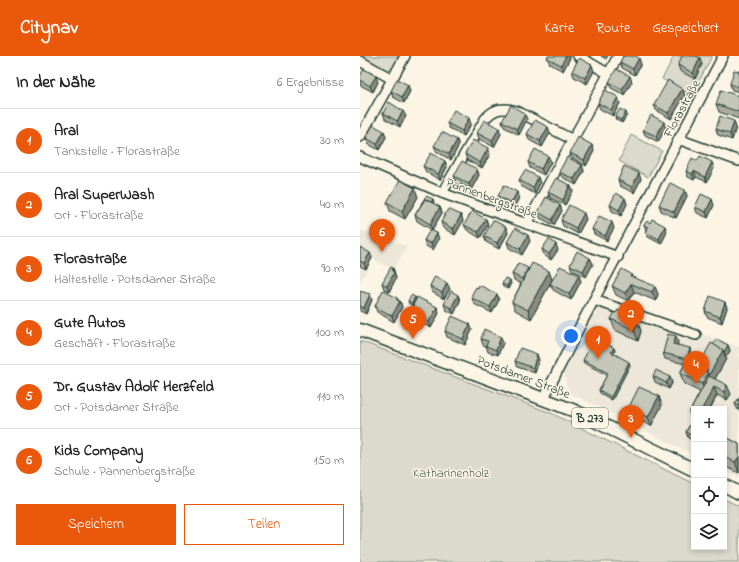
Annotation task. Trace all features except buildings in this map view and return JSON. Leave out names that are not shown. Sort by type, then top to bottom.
[{"type":"main road","name":"Potsdamer Straße","points":[[360,330],[576,411],[691,468]]},
{"type":"main road","points":[[727,487],[739,493]]},
{"type":"street","points":[[360,137],[405,56]]},
{"type":"street","points":[[578,56],[609,74]]},
{"type":"street","points":[[527,224],[618,56]]},
{"type":"street","name":"Florastraße","points":[[544,398],[678,139],[723,56]]},
{"type":"street","points":[[360,61],[392,79]]},
{"type":"street","points":[[442,193],[485,119],[491,112],[498,109],[507,108],[517,110],[573,140]]},
{"type":"street","points":[[678,139],[739,162]]},
{"type":"street","name":"Pannenbergstraße","points":[[360,157],[442,193],[618,257]]},
{"type":"street","points":[[594,300],[696,335]]},
{"type":"shaded area","points":[[360,230],[407,246],[393,270],[373,259],[360,282]]},
{"type":"shaded area","points":[[600,298],[739,347],[739,478],[727,472],[727,406],[691,406],[691,454],[568,392],[564,372]]},
{"type":"green space","points":[[360,56],[401,56],[393,68],[384,71]]},
{"type":"green space","points":[[674,56],[712,56],[692,95],[662,79]]},
{"type":"green space","points":[[631,135],[662,151],[648,177],[619,161]]},
{"type":"green space","name":"Katharinenholz","points":[[360,341],[551,413],[691,483],[691,550],[727,550],[727,500],[739,506],[739,562],[360,562]]},
{"type":"place","name":"Kids Company","points":[[382,252]]},
{"type":"place","name":"Aral SuperWash","points":[[631,333]]},
{"type":"place","name":"Dr. Gustav Adolf Herzfeld","points":[[413,339]]},
{"type":"place","name":"Aral","points":[[598,359]]},
{"type":"place","name":"Gute Autos","points":[[696,384]]},
{"type":"place","name":"Florastraße","points":[[631,438]]}]
